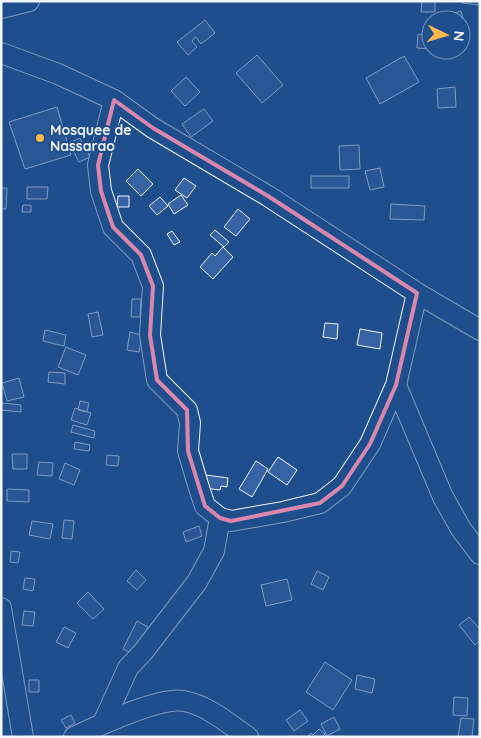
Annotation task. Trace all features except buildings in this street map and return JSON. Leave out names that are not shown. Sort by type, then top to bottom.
[{"type":"street","points":[[1,8],[29,1]]},
{"type":"street","points":[[1,52],[58,74],[114,100],[153,128],[268,196],[417,293],[480,330]]},
{"type":"street","points":[[114,100],[98,165],[101,190],[113,227],[141,255],[153,286],[150,335],[157,380],[187,410],[190,423],[188,451],[199,488],[205,506],[220,518],[231,521],[320,503],[342,486],[370,444],[396,385],[417,293]]},
{"type":"street","points":[[396,385],[443,496],[461,529],[480,554]]},
{"type":"street","points":[[103,724],[128,668],[143,652],[197,582],[214,551],[220,518]]},
{"type":"street","points":[[1,609],[23,737]]},
{"type":"street","points":[[74,737],[156,704],[183,700],[203,707],[248,737]]},
{"type":"highlighted area","points":[[114,100],[153,128],[268,196],[417,293],[396,385],[370,444],[342,486],[320,503],[231,521],[220,518],[205,506],[199,488],[188,451],[187,410],[157,380],[150,335],[153,286],[141,255],[113,227],[101,191],[98,165]]},
{"type":"place","name":"Mosquee de Nassarao","points":[[40,138]]}]
